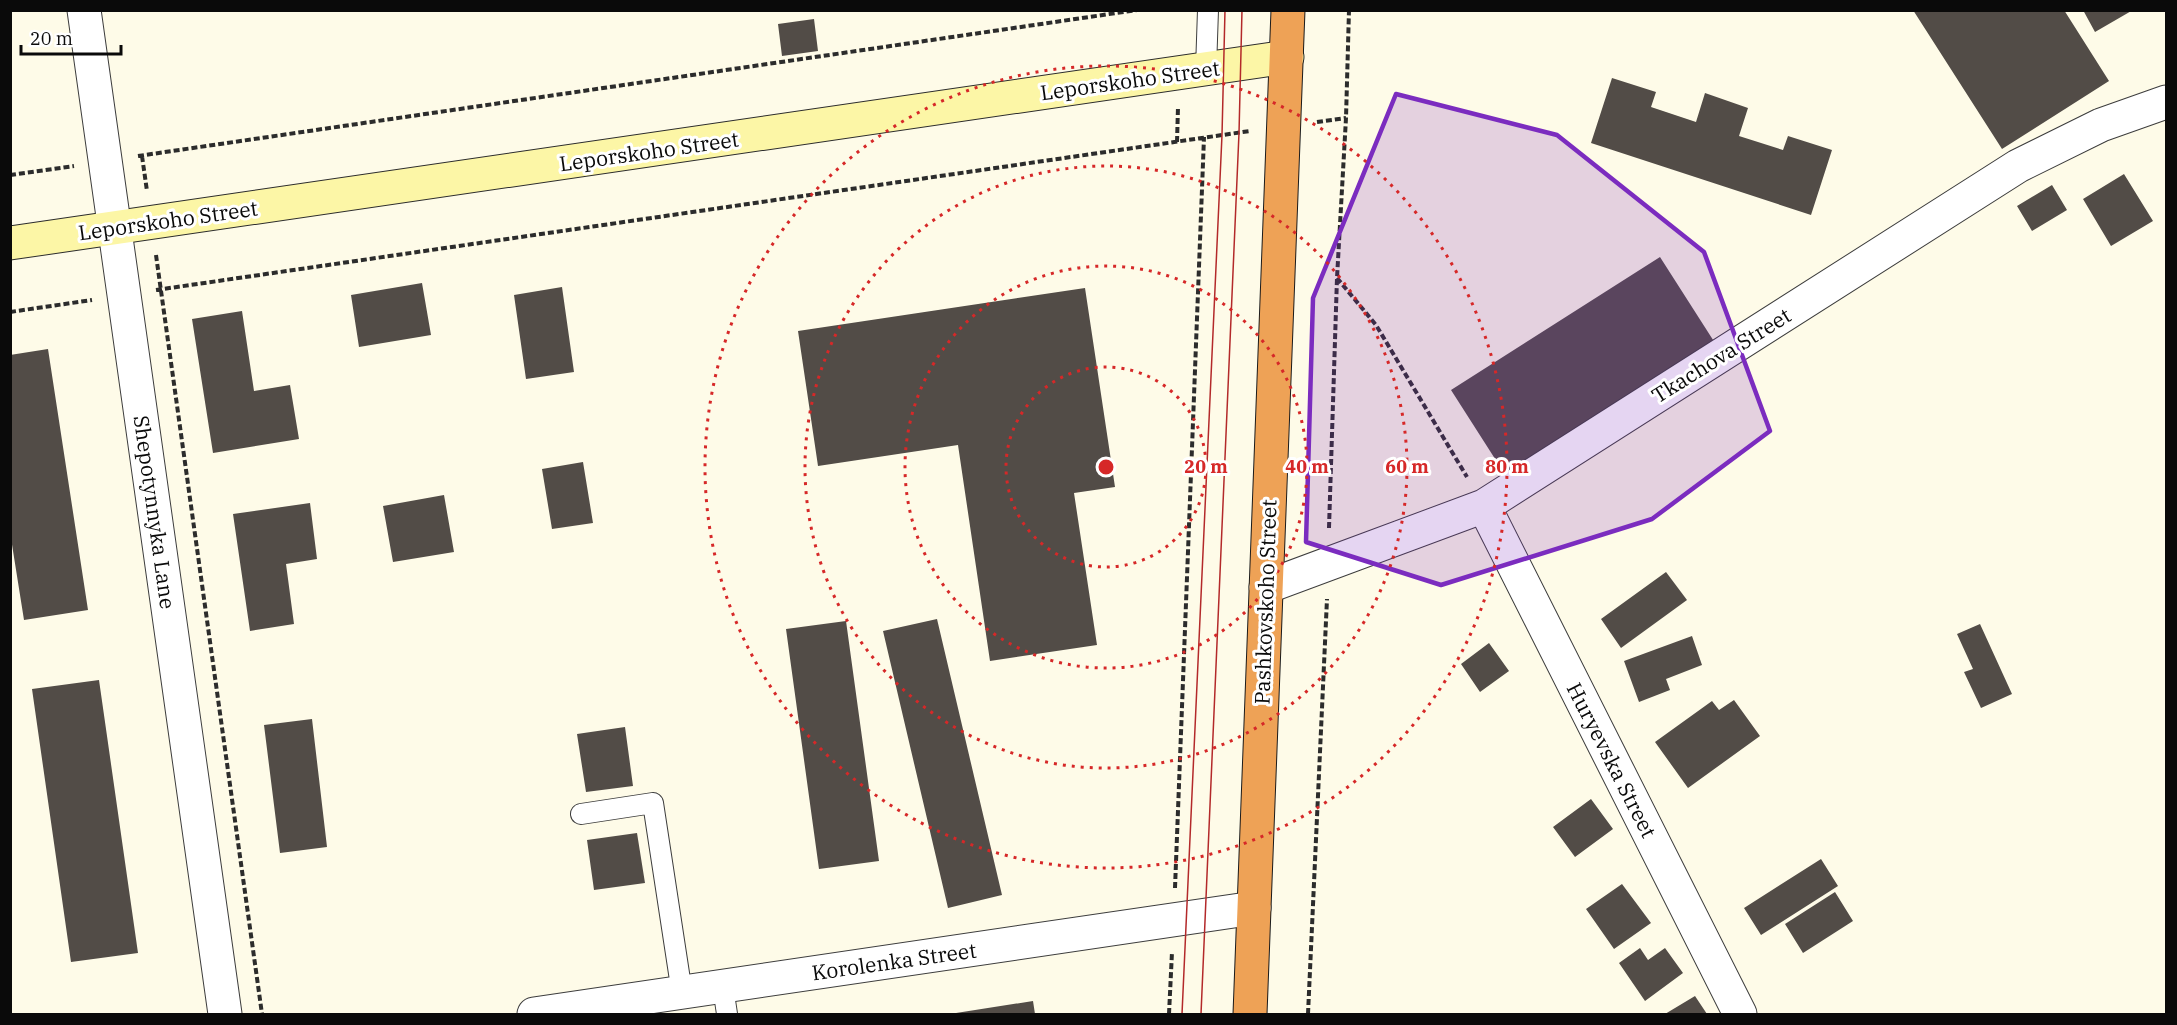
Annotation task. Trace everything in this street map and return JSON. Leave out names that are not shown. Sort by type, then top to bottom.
[{"type":"highway","name":"Pashkovskoho Street","points":[[1250,1014],[1288,10]]},
{"type":"main road","name":"Leporskoho Street","points":[[10,243],[1287,57]]},
{"type":"street","name":"Shepotynnyka Lane","points":[[84,10],[225,1014]]},
{"type":"street","name":"Tkachova Street","points":[[1266,587],[1484,506],[2018,166],[2101,124],[2166,102]]},
{"type":"street","name":"Huryevska Street","points":[[1484,506],[1740,1014]]},
{"type":"street","name":"Korolenka Street","points":[[534,1014],[682,993],[725,1000],[1173,920],[1254,908]]},
{"type":"lane","points":[[1206,69],[1208,10]]},
{"type":"lane","points":[[581,814],[653,803],[682,993]]},
{"type":"path","points":[[142,156],[1137,10]]},
{"type":"path","points":[[1308,1014],[1349,10]]},
{"type":"path","points":[[262,1014],[161,290],[1284,126]]},
{"type":"path","points":[[1169,1014],[1204,137]]},
{"type":"path","points":[[10,175],[70,166]]},
{"type":"path","points":[[1337,278],[1376,325],[1484,506]]},
{"type":"path","points":[[10,312],[89,300]]},
{"type":"highlighted area","points":[[1396,94],[1557,135],[1704,252],[1770,431],[1652,519],[1441,585],[1306,542],[1313,298]]},
{"type":"building","points":[[1913,10],[2064,10],[2109,81],[2002,149]]},
{"type":"building","points":[[2083,10],[2133,10],[2095,32]]},
{"type":"building","points":[[814,19],[818,51],[782,56],[778,24]]},
{"type":"building","points":[[1612,78],[1656,92],[1651,107],[1696,122],[1705,93],[1748,108],[1739,136],[1783,150],[1788,136],[1832,150],[1811,215],[1591,143]]},
{"type":"building","points":[[2124,174],[2153,221],[2111,246],[2083,199]]},
{"type":"building","points":[[2052,185],[2067,210],[2032,231],[2017,206]]},
{"type":"building","points":[[1660,257],[1715,343],[1506,476],[1451,390]]},
{"type":"building","points":[[422,283],[431,335],[359,347],[351,295]]},
{"type":"building","points":[[562,287],[574,372],[526,379],[514,295]]},
{"type":"building","points":[[1085,288],[1115,487],[1074,493],[1097,645],[990,661],[958,445],[818,466],[798,331]]},
{"type":"building","points":[[242,311],[254,391],[290,385],[299,439],[213,453],[192,319]]},
{"type":"building","points":[[48,349],[88,610],[24,620],[10,532],[10,355]]},
{"type":"building","points":[[583,462],[593,523],[552,529],[542,469]]},
{"type":"building","points":[[444,495],[454,552],[393,562],[383,506]]},
{"type":"building","points":[[310,503],[317,559],[286,564],[294,624],[250,631],[233,514]]},
{"type":"building","points":[[1666,572],[1687,600],[1621,648],[1601,619]]},
{"type":"building","points":[[937,619],[1002,895],[948,908],[883,631]]},
{"type":"building","points":[[846,621],[879,861],[819,869],[786,629]]},
{"type":"building","points":[[1980,624],[2012,694],[1981,708],[1964,672],[1973,669],[1957,634]]},
{"type":"building","points":[[1692,636],[1702,665],[1666,679],[1670,690],[1639,702],[1624,661]]},
{"type":"building","points":[[1489,643],[1509,671],[1480,692],[1461,664]]},
{"type":"building","points":[[99,680],[138,953],[71,962],[32,689]]},
{"type":"building","points":[[1734,700],[1760,736],[1688,788],[1655,742],[1712,701],[1719,710]]},
{"type":"building","points":[[312,719],[327,847],[280,853],[264,725]]},
{"type":"building","points":[[625,727],[633,786],[586,792],[577,734]]},
{"type":"building","points":[[1591,799],[1613,829],[1575,857],[1553,827]]},
{"type":"building","points":[[637,833],[645,883],[594,890],[587,840]]},
{"type":"building","points":[[1821,859],[1838,886],[1761,935],[1744,908]]},
{"type":"building","points":[[1622,884],[1651,923],[1614,949],[1586,909]]},
{"type":"building","points":[[1835,892],[1853,921],[1803,953],[1785,924]]},
{"type":"building","points":[[1640,948],[1648,960],[1665,948],[1683,973],[1645,1001],[1619,963]]},
{"type":"building","points":[[1695,996],[1707,1014],[1665,1014]]},
{"type":"building","points":[[1033,1001],[1035,1014],[956,1014],[956,1013]]},
{"type":"tram line","points":[[1182,1014],[1222,135],[1225,10]]},
{"type":"tram line","points":[[1201,1014],[1239,133],[1242,10]]}]
